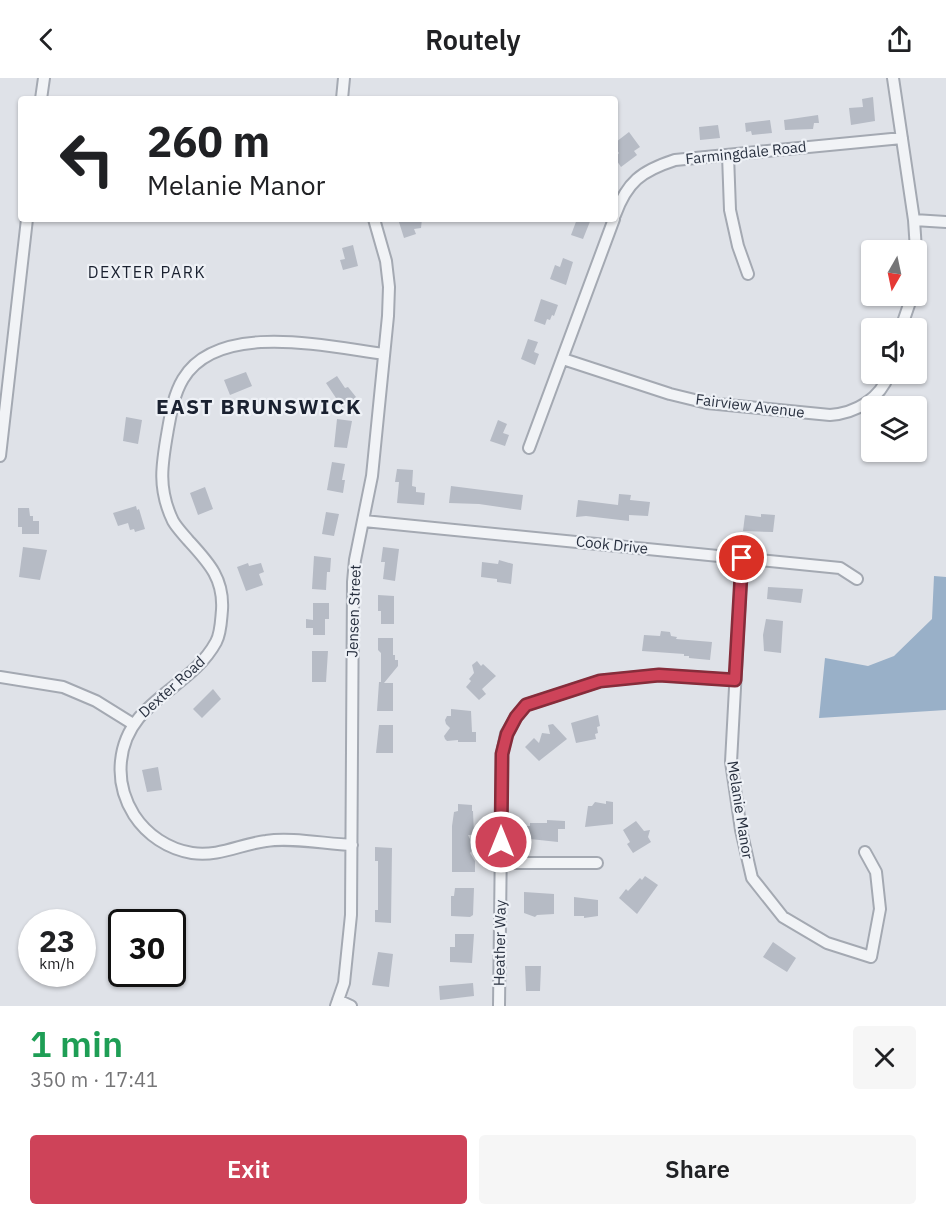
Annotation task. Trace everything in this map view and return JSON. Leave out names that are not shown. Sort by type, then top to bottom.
[{"type":"street","points":[[41,96],[44,78]]},
{"type":"street","points":[[342,96],[344,78]]},
{"type":"street","points":[[893,78],[915,240]]},
{"type":"street","name":"Farmingdale Road","points":[[618,208],[628,187],[646,172],[675,160],[902,138]]},
{"type":"street","points":[[728,155],[730,210],[738,246],[748,274]]},
{"type":"street","points":[[914,220],[946,222]]},
{"type":"street","points":[[0,456],[1,429],[27,222]]},
{"type":"street","name":"Jensen Street","points":[[337,1003],[344,983],[350,941],[353,582],[355,560],[372,476],[388,287],[386,261],[375,222]]},
{"type":"street","name":"Farmingdale Road","points":[[529,448],[564,359],[612,222]]},
{"type":"street","name":"Dexter Road","points":[[352,845],[266,841],[204,854],[178,849],[162,842],[147,831],[136,818],[127,802],[120,767],[123,750],[134,724],[150,705],[210,653],[218,639],[222,591],[218,579],[209,563],[175,524],[166,505],[162,485],[161,466],[172,409],[183,380],[191,369],[205,358],[223,348],[237,345],[280,341],[384,354]]},
{"type":"street","name":"Fairview Avenue","points":[[564,359],[670,394],[707,403],[830,415],[850,412],[861,406],[884,384]]},
{"type":"street","name":"Cook Drive","points":[[364,521],[840,568],[857,579]]},
{"type":"street","name":"Melanie Manor","points":[[742,558],[731,762],[741,830],[752,878],[783,917],[827,943],[871,957],[880,909],[876,872],[865,852]]},
{"type":"street","name":"Heather Way","points":[[499,1006],[502,754],[507,734],[516,717],[526,705],[600,681],[659,675],[735,680]]},
{"type":"street","points":[[0,677],[63,687],[96,701],[134,724]]},
{"type":"street","points":[[501,863],[597,863]]},
{"type":"street","points":[[337,1003],[351,1006]]},
{"type":"water","points":[[934,576],[946,577],[946,710],[819,718],[825,658],[868,666],[894,656],[932,619]]},
{"type":"building","points":[[873,97],[875,121],[851,125],[849,108],[863,107],[862,99]]},
{"type":"building","points":[[818,115],[819,123],[814,123],[813,129],[785,130],[784,120]]},
{"type":"building","points":[[770,120],[772,133],[752,135],[751,131],[746,132],[745,123]]},
{"type":"building","points":[[718,125],[720,138],[700,140],[699,127]]},
{"type":"building","points":[[629,132],[640,147],[634,151],[637,155],[621,167],[618,162],[618,140]]},
{"type":"building","points":[[399,222],[422,222],[421,228],[414,229],[416,234],[404,238]]},
{"type":"building","points":[[576,222],[590,222],[583,239],[571,235]]},
{"type":"building","points":[[353,245],[358,266],[343,270],[340,260],[345,259],[342,248]]},
{"type":"building","points":[[563,258],[573,262],[566,285],[550,279],[555,265],[560,267]]},
{"type":"building","points":[[541,299],[558,305],[554,316],[552,315],[550,320],[547,319],[545,325],[534,321]]},
{"type":"building","points":[[528,339],[538,342],[534,352],[539,354],[535,365],[521,359]]},
{"type":"building","points":[[246,372],[252,386],[230,395],[224,380]]},
{"type":"building","points":[[337,376],[345,388],[348,387],[356,397],[342,407],[326,383]]},
{"type":"building","points":[[126,417],[142,420],[138,444],[123,441]]},
{"type":"building","points":[[337,419],[352,421],[347,448],[334,447]]},
{"type":"building","points":[[498,420],[507,424],[503,433],[509,435],[505,446],[490,441]]},
{"type":"building","points":[[332,462],[345,464],[342,480],[345,480],[343,493],[327,490]]},
{"type":"building","points":[[397,469],[413,470],[412,486],[416,487],[416,492],[425,493],[424,505],[397,503],[399,482],[395,482]]},
{"type":"building","points":[[451,486],[523,495],[521,510],[479,504],[449,503]]},
{"type":"building","points":[[205,487],[213,509],[198,515],[190,493]]},
{"type":"building","points":[[619,494],[631,495],[630,500],[650,502],[648,516],[629,515],[629,521],[576,517],[578,500],[618,505]]},
{"type":"building","points":[[136,506],[145,529],[135,532],[134,529],[130,530],[128,523],[118,526],[113,513]]},
{"type":"building","points":[[18,508],[29,508],[33,521],[39,521],[39,534],[22,534],[22,527],[18,527]]},
{"type":"building","points":[[326,512],[339,514],[334,536],[322,534]]},
{"type":"building","points":[[761,514],[775,515],[773,532],[743,531],[745,515],[761,517]]},
{"type":"building","points":[[23,547],[47,550],[40,580],[19,577]]},
{"type":"building","points":[[383,547],[399,549],[395,581],[383,579],[385,562],[381,562]]},
{"type":"building","points":[[314,556],[331,558],[326,590],[312,589]]},
{"type":"building","points":[[499,560],[513,564],[511,584],[481,577],[482,562],[498,564]]},
{"type":"building","points":[[248,563],[249,566],[261,563],[264,572],[259,574],[263,585],[246,591],[237,567]]},
{"type":"building","points":[[768,587],[803,589],[801,603],[767,599]]},
{"type":"building","points":[[378,595],[394,596],[394,624],[381,624]]},
{"type":"building","points":[[313,603],[329,603],[329,619],[325,619],[325,635],[313,635],[313,628],[306,628],[306,619],[313,620]]},
{"type":"building","points":[[766,619],[783,621],[781,653],[764,651],[763,635]]},
{"type":"building","points":[[661,631],[670,632],[671,636],[677,637],[676,639],[712,642],[710,660],[689,658],[684,654],[642,651],[644,635],[660,636]]},
{"type":"building","points":[[378,638],[393,638],[393,655],[395,655],[395,660],[398,660],[398,666],[384,683],[393,683],[393,711],[377,711],[379,682],[381,682],[381,653],[378,650]]},
{"type":"building","points":[[312,651],[328,651],[326,682],[312,682]]},
{"type":"building","points":[[477,661],[496,676],[482,689],[486,694],[479,700],[466,687],[474,673],[472,665]]},
{"type":"building","points":[[213,689],[221,699],[202,718],[193,709]]},
{"type":"building","points":[[451,709],[471,711],[472,732],[476,732],[476,742],[445,739],[444,736],[450,728],[445,720],[447,716],[451,716]]},
{"type":"building","points":[[598,715],[600,726],[597,727],[596,739],[576,743],[571,723]]},
{"type":"building","points":[[553,724],[567,739],[539,761],[525,747],[534,738],[539,743],[542,733],[550,734],[548,725]]},
{"type":"building","points":[[379,725],[393,725],[393,753],[376,753]]},
{"type":"building","points":[[158,767],[162,790],[147,792],[142,770]]},
{"type":"building","points":[[606,801],[613,802],[613,824],[585,827],[588,806],[592,806],[595,802],[606,804]]},
{"type":"building","points":[[458,804],[472,805],[474,835],[468,835],[473,845],[470,853],[475,861],[475,872],[452,872],[452,826],[454,812],[458,811]]},
{"type":"building","points":[[547,820],[565,821],[565,829],[558,829],[558,842],[530,839],[530,836],[525,836],[525,826],[530,826],[530,823],[547,823]]},
{"type":"building","points":[[636,821],[644,831],[650,830],[648,837],[651,842],[633,853],[627,844],[630,842],[623,830]]},
{"type":"building","points":[[375,847],[392,848],[391,923],[375,922],[375,910],[378,910],[378,861],[375,861]]},
{"type":"building","points":[[645,876],[658,885],[637,914],[619,898],[626,889],[628,891],[640,878],[642,880]]},
{"type":"building","points":[[455,888],[474,888],[473,915],[470,917],[451,916],[451,896],[454,896]]},
{"type":"building","points":[[524,892],[554,894],[554,914],[535,917],[524,913]]},
{"type":"building","points":[[574,897],[598,900],[598,916],[584,918],[584,916],[574,916]]},
{"type":"building","points":[[455,934],[474,934],[472,963],[450,962],[450,947],[455,947]]},
{"type":"building","points":[[773,942],[796,958],[787,972],[763,957]]},
{"type":"building","points":[[378,952],[393,954],[389,987],[372,985]]},
{"type":"building","points":[[525,966],[541,966],[540,991],[526,991]]},
{"type":"building","points":[[473,983],[474,996],[440,1000],[439,986]]},
{"type":"district","name":"DEXTER PARK","points":[[147,272]]},
{"type":"district","name":"EAST BRUNSWICK","points":[[259,407]]},
{"type":"route","points":[[501,842],[502,754],[507,734],[526,705],[600,681],[659,675],[735,680],[742,558]]}]
